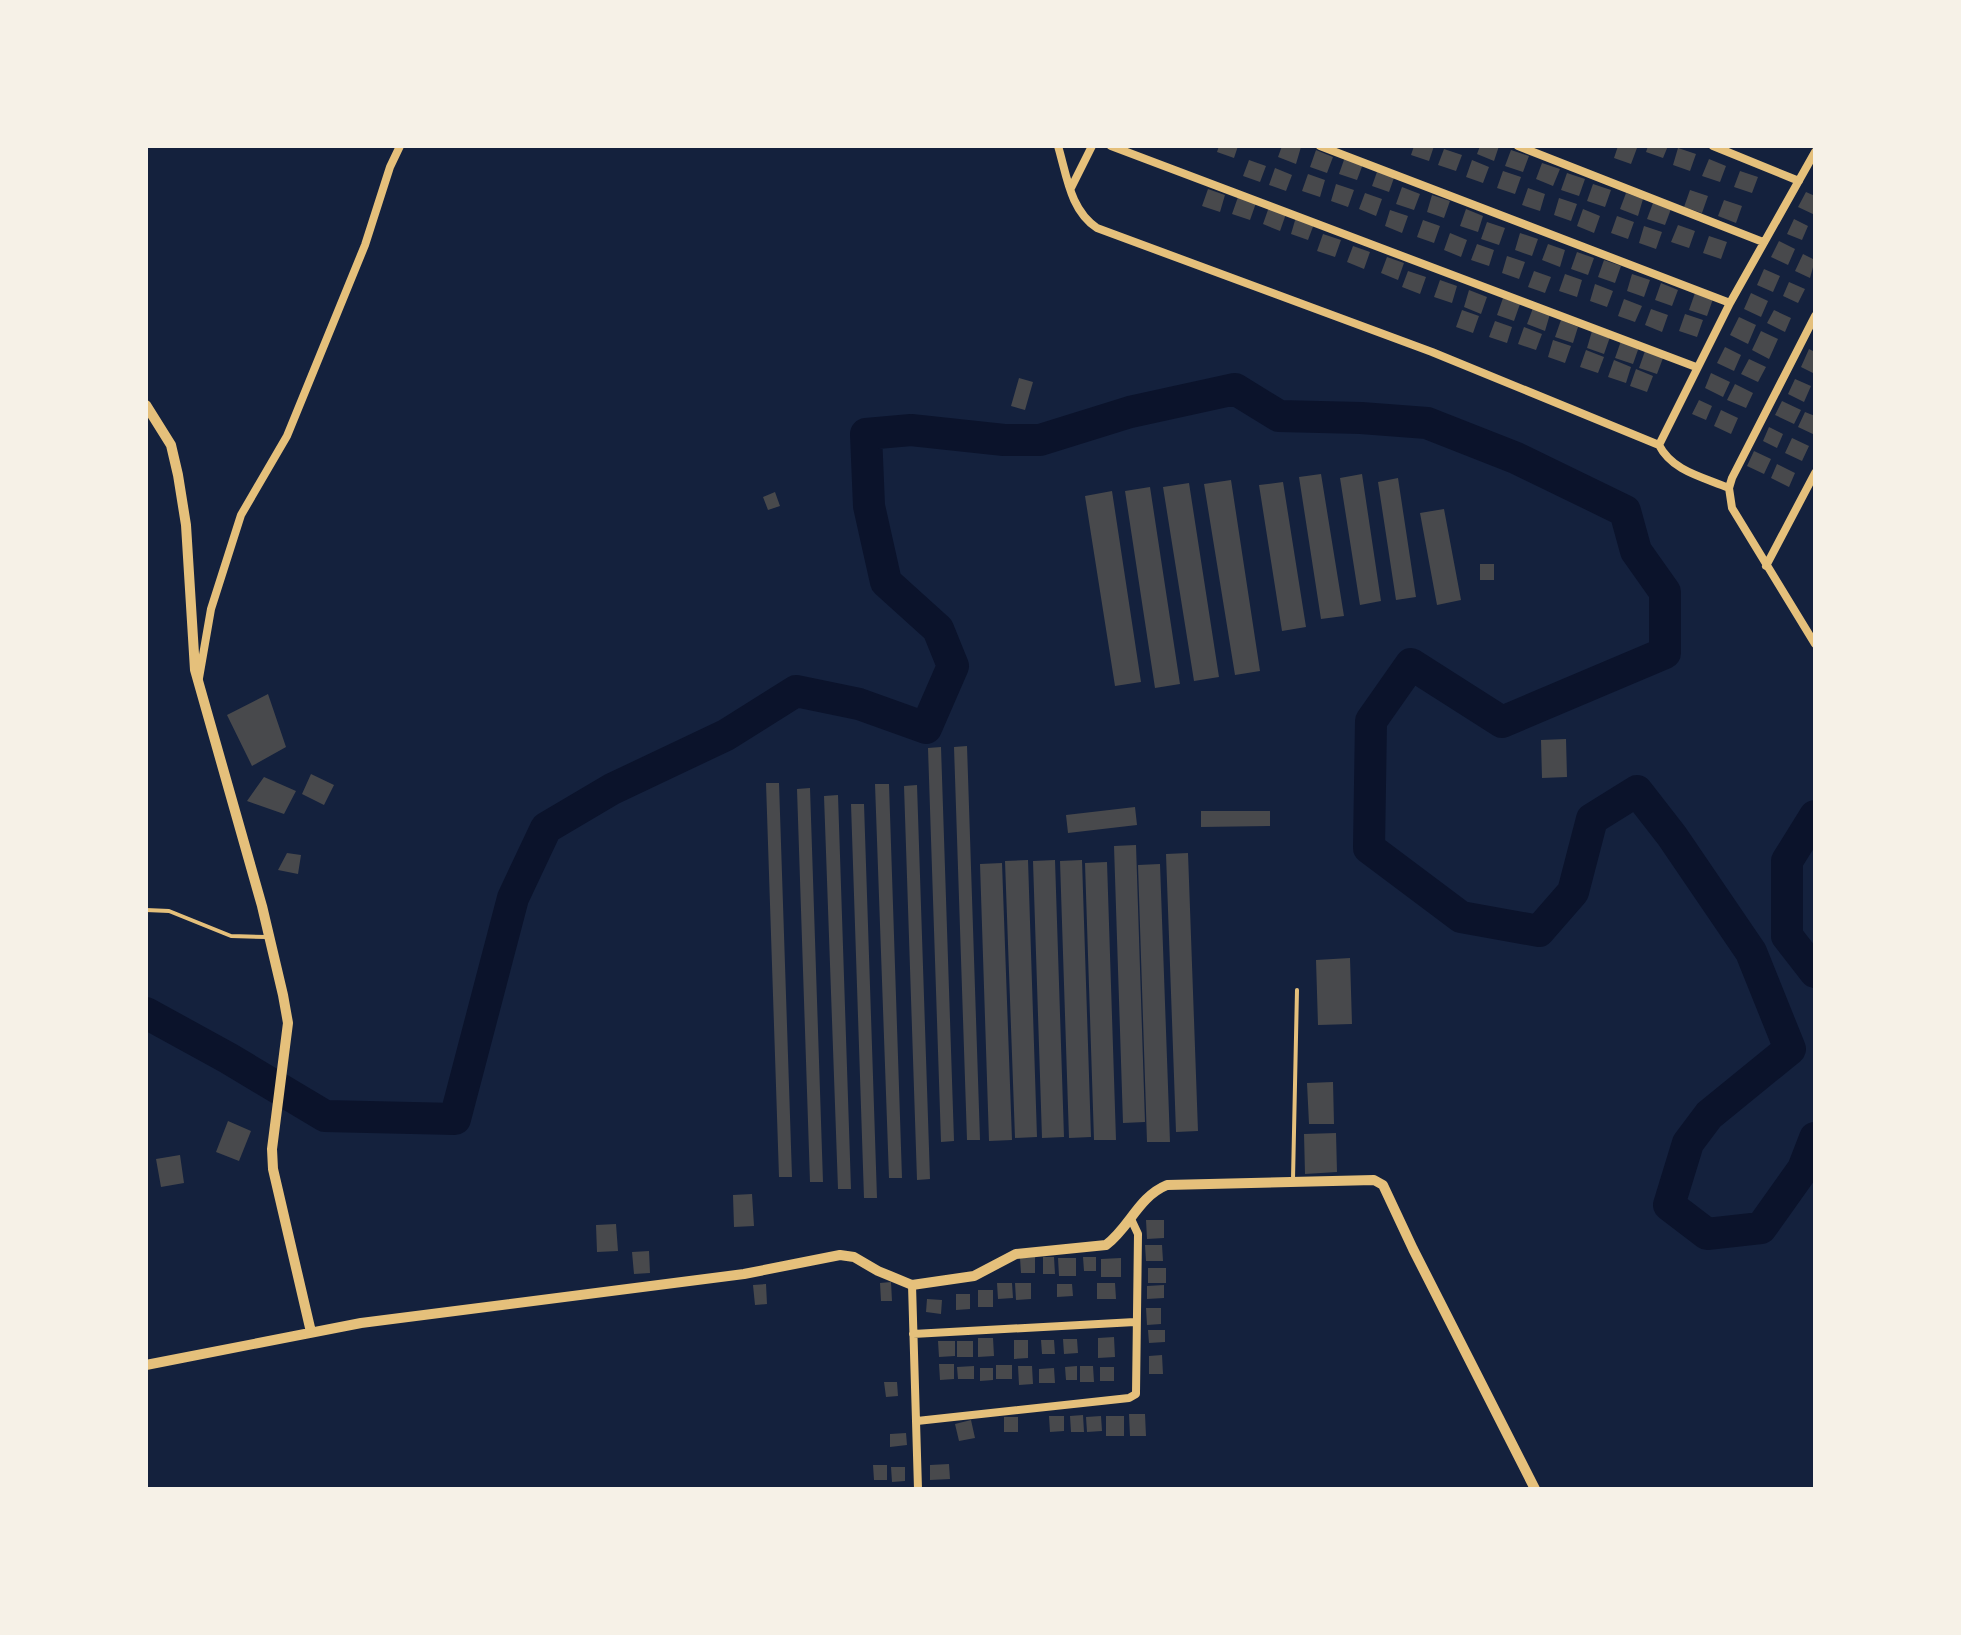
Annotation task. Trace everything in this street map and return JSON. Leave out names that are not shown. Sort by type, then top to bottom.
[{"type":"street","points":[[198,682],[211,609],[241,515],[287,436],[365,245],[390,167],[400,146]]},
{"type":"street","points":[[1058,146],[1076,208],[1084,220],[1121,239],[1432,352],[1659,445],[1665,458],[1675,466],[1729,488]]},
{"type":"street","points":[[1071,189],[1092,146]]},
{"type":"street","points":[[1111,146],[1696,367]]},
{"type":"street","points":[[1320,146],[1730,303]]},
{"type":"street","points":[[1518,146],[1763,242]]},
{"type":"street","points":[[1713,146],[1799,181]]},
{"type":"street","points":[[1659,445],[1730,303],[1815,152]]},
{"type":"street","points":[[1813,636],[1732,508],[1729,488],[1815,316]]},
{"type":"street","points":[[146,405],[171,445],[178,475],[186,525],[198,682],[270,937],[288,1023],[272,1149],[277,1188],[311,1332]]},
{"type":"street","points":[[1766,566],[1815,473]]},
{"type":"street","points":[[146,1365],[421,1313],[744,1274],[840,1255],[854,1257],[912,1285],[974,1276],[1016,1254],[1106,1245],[1131,1219],[1143,1200],[1167,1185],[1374,1180],[1383,1185],[1535,1489]]},
{"type":"street","points":[[917,1421],[1129,1398],[1136,1394],[1138,1234],[1131,1219]]},
{"type":"street","points":[[912,1285],[918,1489]]},
{"type":"street","points":[[913,1334],[1135,1322]]},
{"type":"lane","points":[[146,910],[169,911],[231,936],[270,937]]},
{"type":"lane","points":[[1293,1181],[1297,990]]},
{"type":"building","points":[[1219,146],[1238,146],[1234,158],[1217,152]]},
{"type":"building","points":[[1282,146],[1301,147],[1296,164],[1278,157]]},
{"type":"building","points":[[1414,146],[1434,146],[1429,161],[1411,155]]},
{"type":"building","points":[[1480,146],[1499,146],[1494,161],[1477,154]]},
{"type":"building","points":[[1618,146],[1637,148],[1631,164],[1614,158]]},
{"type":"building","points":[[1648,146],[1668,146],[1663,158],[1646,152]]},
{"type":"building","points":[[1678,148],[1696,154],[1690,171],[1673,165]]},
{"type":"building","points":[[1444,149],[1462,155],[1456,171],[1438,165]]},
{"type":"building","points":[[1316,150],[1333,157],[1327,173],[1310,167]]},
{"type":"building","points":[[1511,150],[1529,156],[1523,172],[1505,166]]},
{"type":"building","points":[[1345,157],[1363,164],[1357,180],[1339,174]]},
{"type":"building","points":[[1709,159],[1726,166],[1720,182],[1702,176]]},
{"type":"building","points":[[1249,160],[1266,166],[1260,182],[1243,176]]},
{"type":"building","points":[[1472,160],[1489,167],[1483,183],[1466,177]]},
{"type":"building","points":[[1542,163],[1560,169],[1553,186],[1536,179]]},
{"type":"building","points":[[1275,168],[1292,175],[1286,191],[1269,185]]},
{"type":"building","points":[[1378,169],[1395,175],[1389,192],[1372,186]]},
{"type":"building","points":[[1503,171],[1521,177],[1515,194],[1497,188]]},
{"type":"building","points":[[1740,171],[1758,177],[1752,193],[1734,187]]},
{"type":"building","points":[[1567,173],[1585,179],[1579,196],[1561,190]]},
{"type":"building","points":[[1308,174],[1325,180],[1320,197],[1302,191]]},
{"type":"building","points":[[1336,184],[1354,190],[1348,207],[1331,201]]},
{"type":"building","points":[[1593,184],[1611,190],[1605,207],[1587,201]]},
{"type":"building","points":[[1402,187],[1420,194],[1414,210],[1396,204]]},
{"type":"building","points":[[1528,188],[1545,194],[1540,211],[1522,205]]},
{"type":"building","points":[[1208,189],[1225,195],[1220,212],[1202,206]]},
{"type":"building","points":[[1690,190],[1708,196],[1702,213],[1684,207]]},
{"type":"building","points":[[1806,192],[1815,196],[1815,215],[1798,207]]},
{"type":"building","points":[[1365,193],[1382,199],[1376,216],[1359,209]]},
{"type":"building","points":[[1626,193],[1643,199],[1638,216],[1620,209]]},
{"type":"building","points":[[1432,195],[1450,201],[1444,218],[1427,212]]},
{"type":"building","points":[[1238,197],[1256,203],[1250,220],[1232,214]]},
{"type":"building","points":[[1559,198],[1577,204],[1571,221],[1554,215]]},
{"type":"building","points":[[1724,200],[1742,206],[1736,223],[1718,216]]},
{"type":"building","points":[[1653,203],[1671,209],[1665,225],[1647,219]]},
{"type":"building","points":[[1269,207],[1286,214],[1280,231],[1263,224]]},
{"type":"building","points":[[1466,209],[1483,216],[1478,232],[1460,226]]},
{"type":"building","points":[[1583,209],[1600,216],[1594,233],[1577,226]]},
{"type":"building","points":[[1390,210],[1408,216],[1402,233],[1385,226]]},
{"type":"building","points":[[1617,216],[1634,222],[1628,239],[1611,233]]},
{"type":"building","points":[[1296,217],[1314,224],[1308,240],[1291,234]]},
{"type":"building","points":[[1794,219],[1808,226],[1802,240],[1787,234]]},
{"type":"building","points":[[1423,220],[1440,226],[1434,243],[1417,237]]},
{"type":"building","points":[[1487,222],[1505,228],[1499,245],[1481,239]]},
{"type":"building","points":[[1678,225],[1695,231],[1689,248],[1671,242]]},
{"type":"building","points":[[1644,226],[1662,232],[1656,249],[1639,243]]},
{"type":"building","points":[[1450,233],[1467,240],[1461,257],[1444,250]]},
{"type":"building","points":[[1520,233],[1538,239],[1532,256],[1515,250]]},
{"type":"building","points":[[1323,234],[1341,240],[1335,257],[1317,251]]},
{"type":"building","points":[[1709,236],[1727,242],[1721,259],[1703,253]]},
{"type":"building","points":[[1779,241],[1795,249],[1788,265],[1771,257]]},
{"type":"building","points":[[1477,244],[1494,250],[1489,266],[1471,260]]},
{"type":"building","points":[[1548,244],[1565,250],[1560,267],[1542,260]]},
{"type":"building","points":[[1353,246],[1370,252],[1364,269],[1347,262]]},
{"type":"building","points":[[1577,252],[1594,258],[1588,275],[1571,269]]},
{"type":"building","points":[[1803,254],[1815,260],[1810,278],[1795,271]]},
{"type":"building","points":[[1507,256],[1525,262],[1519,279],[1502,273]]},
{"type":"building","points":[[1387,257],[1404,263],[1398,280],[1381,273]]},
{"type":"building","points":[[1604,260],[1621,266],[1615,283],[1598,277]]},
{"type":"building","points":[[1764,269],[1780,276],[1773,292],[1757,285]]},
{"type":"building","points":[[1408,271],[1426,277],[1420,294],[1402,287]]},
{"type":"building","points":[[1534,271],[1551,277],[1545,293],[1528,287]]},
{"type":"building","points":[[1565,274],[1582,280],[1577,297],[1559,291]]},
{"type":"building","points":[[1632,274],[1650,280],[1644,297],[1627,291]]},
{"type":"building","points":[[1440,280],[1457,286],[1452,303],[1434,297]]},
{"type":"building","points":[[1789,282],[1805,289],[1798,303],[1783,296]]},
{"type":"building","points":[[1661,283],[1678,290],[1672,306],[1655,300]]},
{"type":"building","points":[[1595,284],[1613,291],[1607,307],[1590,301]]},
{"type":"building","points":[[1469,290],[1487,297],[1481,314],[1464,307]]},
{"type":"building","points":[[1695,293],[1713,299],[1707,316],[1689,310]]},
{"type":"building","points":[[1751,293],[1768,301],[1761,317],[1744,309]]},
{"type":"building","points":[[1503,298],[1520,304],[1514,321],[1497,315]]},
{"type":"building","points":[[1624,299],[1642,306],[1635,322],[1618,316]]},
{"type":"building","points":[[1533,308],[1550,314],[1545,331],[1527,324]]},
{"type":"building","points":[[1651,309],[1668,315],[1662,332],[1645,325]]},
{"type":"building","points":[[1462,310],[1479,316],[1473,333],[1456,327]]},
{"type":"building","points":[[1774,310],[1791,318],[1785,332],[1767,323]]},
{"type":"building","points":[[1685,314],[1703,320],[1697,337],[1679,331]]},
{"type":"building","points":[[1739,317],[1756,325],[1748,344],[1730,335]]},
{"type":"building","points":[[1561,320],[1578,327],[1573,343],[1555,337]]},
{"type":"building","points":[[1495,321],[1512,327],[1507,343],[1489,337]]},
{"type":"building","points":[[1524,327],[1542,334],[1536,350],[1518,344]]},
{"type":"building","points":[[1592,331],[1610,337],[1604,354],[1587,348]]},
{"type":"building","points":[[1761,331],[1778,339],[1769,359],[1752,350]]},
{"type":"building","points":[[1553,340],[1571,346],[1565,363],[1548,357]]},
{"type":"building","points":[[1621,341],[1639,347],[1633,364],[1615,358]]},
{"type":"building","points":[[1725,347],[1741,355],[1734,371],[1717,363]]},
{"type":"building","points":[[1809,349],[1815,352],[1815,374],[1801,367]]},
{"type":"building","points":[[1586,350],[1604,357],[1598,373],[1580,367]]},
{"type":"building","points":[[1645,351],[1663,358],[1657,374],[1639,368]]},
{"type":"building","points":[[1749,359],[1766,367],[1758,382],[1741,374]]},
{"type":"building","points":[[1614,360],[1631,367],[1626,383],[1608,377]]},
{"type":"building","points":[[1636,369],[1653,376],[1647,392],[1630,386]]},
{"type":"building","points":[[1711,373],[1730,382],[1723,397],[1705,388]]},
{"type":"building","points":[[1019,378],[1033,382],[1025,410],[1011,406]]},
{"type":"building","points":[[1795,379],[1811,386],[1804,402],[1788,394]]},
{"type":"building","points":[[1735,384],[1753,393],[1746,408],[1727,400]]},
{"type":"building","points":[[1699,400],[1712,406],[1706,420],[1692,414]]},
{"type":"building","points":[[1782,401],[1801,410],[1794,424],[1775,415]]},
{"type":"building","points":[[1721,410],[1738,418],[1731,434],[1714,426]]},
{"type":"building","points":[[1805,412],[1815,416],[1815,435],[1798,427]]},
{"type":"building","points":[[1769,427],[1783,434],[1777,448],[1763,441]]},
{"type":"building","points":[[1792,438],[1809,446],[1802,461],[1785,453]]},
{"type":"building","points":[[1754,451],[1771,459],[1764,474],[1747,466]]},
{"type":"building","points":[[1777,464],[1795,473],[1789,487],[1771,478]]},
{"type":"building","points":[[1321,474],[1344,616],[1321,619],[1299,477]]},
{"type":"building","points":[[1362,474],[1381,601],[1360,605],[1340,478]]},
{"type":"building","points":[[1398,478],[1416,597],[1396,600],[1378,482]]},
{"type":"building","points":[[1231,480],[1260,671],[1235,675],[1204,484]]},
{"type":"building","points":[[1283,482],[1306,627],[1282,631],[1259,485]]},
{"type":"building","points":[[1189,483],[1219,677],[1194,681],[1163,487]]},
{"type":"building","points":[[1150,487],[1180,684],[1155,688],[1125,491]]},
{"type":"building","points":[[1112,491],[1141,682],[1115,686],[1085,496]]},
{"type":"building","points":[[775,492],[780,506],[768,510],[763,497]]},
{"type":"building","points":[[1444,509],[1461,600],[1437,605],[1420,513]]},
{"type":"building","points":[[1480,564],[1494,564],[1494,580],[1480,580]]},
{"type":"building","points":[[268,694],[286,747],[252,766],[227,715]]},
{"type":"building","points":[[1566,739],[1567,777],[1542,778],[1541,740]]},
{"type":"building","points":[[967,746],[980,1140],[967,1140],[954,747]]},
{"type":"building","points":[[941,747],[954,1141],[941,1142],[928,748]]},
{"type":"building","points":[[311,774],[334,785],[324,805],[302,794]]},
{"type":"building","points":[[264,777],[296,791],[284,814],[247,801]]},
{"type":"building","points":[[766,783],[779,783],[792,1177],[779,1177]]},
{"type":"building","points":[[875,784],[889,784],[902,1178],[889,1178]]},
{"type":"building","points":[[917,785],[930,1179],[917,1180],[904,786]]},
{"type":"building","points":[[810,788],[823,1182],[810,1182],[797,789]]},
{"type":"building","points":[[838,795],[851,1189],[838,1189],[824,796]]},
{"type":"building","points":[[851,804],[864,804],[877,1198],[864,1198]]},
{"type":"building","points":[[1135,807],[1137,825],[1068,833],[1066,815]]},
{"type":"building","points":[[1201,811],[1270,811],[1270,826],[1201,827]]},
{"type":"building","points":[[1136,845],[1145,1122],[1123,1123],[1114,846]]},
{"type":"building","points":[[287,853],[301,855],[298,874],[278,870]]},
{"type":"building","points":[[1188,853],[1198,1131],[1176,1132],[1166,854]]},
{"type":"building","points":[[1028,860],[1037,1137],[1015,1138],[1005,861]]},
{"type":"building","points":[[1055,860],[1064,1137],[1042,1138],[1033,861]]},
{"type":"building","points":[[1082,860],[1091,1137],[1069,1138],[1060,861]]},
{"type":"building","points":[[1107,862],[1116,1140],[1094,1140],[1085,863]]},
{"type":"building","points":[[1002,863],[1012,1140],[989,1141],[980,864]]},
{"type":"building","points":[[1160,864],[1170,1142],[1147,1142],[1138,865]]},
{"type":"building","points":[[1350,958],[1352,1024],[1318,1025],[1316,960]]},
{"type":"building","points":[[1333,1082],[1334,1124],[1309,1124],[1307,1083]]},
{"type":"building","points":[[228,1121],[251,1131],[239,1161],[216,1152]]},
{"type":"building","points":[[1336,1133],[1337,1172],[1305,1174],[1304,1134]]},
{"type":"building","points":[[180,1155],[184,1183],[161,1187],[156,1159]]},
{"type":"building","points":[[752,1194],[754,1226],[734,1227],[733,1195]]},
{"type":"building","points":[[1146,1220],[1164,1220],[1164,1238],[1147,1239]]},
{"type":"building","points":[[616,1224],[618,1251],[597,1252],[596,1225]]},
{"type":"building","points":[[1145,1245],[1162,1245],[1163,1261],[1146,1261]]},
{"type":"building","points":[[649,1251],[650,1273],[634,1274],[632,1252]]},
{"type":"building","points":[[1035,1257],[1035,1273],[1021,1273],[1020,1258]]},
{"type":"building","points":[[1043,1257],[1054,1257],[1055,1274],[1043,1274]]},
{"type":"building","points":[[1083,1257],[1096,1257],[1096,1271],[1084,1271]]},
{"type":"building","points":[[1058,1258],[1076,1258],[1076,1276],[1059,1276]]},
{"type":"building","points":[[1121,1258],[1121,1277],[1101,1277],[1101,1259]]},
{"type":"building","points":[[1148,1268],[1166,1268],[1166,1283],[1148,1283]]},
{"type":"building","points":[[891,1282],[892,1301],[881,1301],[880,1283]]},
{"type":"building","points":[[997,1283],[1012,1283],[1013,1298],[998,1299]]},
{"type":"building","points":[[1015,1283],[1031,1283],[1031,1299],[1016,1300]]},
{"type":"building","points":[[1097,1283],[1115,1283],[1116,1299],[1097,1299]]},
{"type":"building","points":[[766,1284],[767,1304],[755,1305],[753,1285]]},
{"type":"building","points":[[1057,1284],[1072,1284],[1073,1296],[1057,1297]]},
{"type":"building","points":[[1164,1285],[1164,1298],[1147,1299],[1147,1286]]},
{"type":"building","points":[[978,1290],[993,1290],[993,1307],[978,1307]]},
{"type":"building","points":[[956,1294],[970,1294],[970,1309],[956,1310]]},
{"type":"building","points":[[927,1299],[942,1300],[941,1314],[926,1312]]},
{"type":"building","points":[[1146,1308],[1161,1308],[1161,1324],[1147,1325]]},
{"type":"building","points":[[1148,1330],[1165,1330],[1165,1342],[1149,1343]]},
{"type":"building","points":[[1114,1337],[1115,1357],[1098,1358],[1098,1338]]},
{"type":"building","points":[[978,1338],[993,1338],[994,1356],[978,1357]]},
{"type":"building","points":[[1063,1339],[1077,1339],[1078,1353],[1064,1354]]},
{"type":"building","points":[[1014,1340],[1028,1340],[1028,1358],[1014,1359]]},
{"type":"building","points":[[1041,1340],[1054,1340],[1055,1354],[1042,1354]]},
{"type":"building","points":[[938,1341],[955,1341],[955,1356],[939,1357]]},
{"type":"building","points":[[957,1341],[973,1341],[973,1357],[957,1357]]},
{"type":"building","points":[[1162,1355],[1163,1374],[1149,1374],[1149,1356]]},
{"type":"building","points":[[939,1364],[954,1364],[954,1379],[940,1380]]},
{"type":"building","points":[[996,1365],[1012,1365],[1012,1379],[996,1379]]},
{"type":"building","points":[[974,1366],[974,1379],[958,1379],[957,1367]]},
{"type":"building","points":[[1018,1366],[1032,1366],[1033,1384],[1019,1385]]},
{"type":"building","points":[[1077,1366],[1077,1380],[1066,1380],[1065,1367]]},
{"type":"building","points":[[1080,1366],[1093,1366],[1094,1382],[1080,1382]]},
{"type":"building","points":[[1100,1367],[1114,1367],[1114,1381],[1100,1381]]},
{"type":"building","points":[[980,1368],[993,1368],[993,1380],[980,1381]]},
{"type":"building","points":[[1054,1368],[1055,1383],[1039,1383],[1039,1369]]},
{"type":"building","points":[[884,1382],[897,1382],[898,1396],[886,1397]]},
{"type":"building","points":[[1129,1414],[1145,1414],[1146,1436],[1130,1436]]},
{"type":"building","points":[[1083,1415],[1084,1432],[1071,1432],[1070,1416]]},
{"type":"building","points":[[1049,1416],[1064,1416],[1064,1431],[1050,1432]]},
{"type":"building","points":[[1101,1416],[1102,1431],[1087,1432],[1086,1417]]},
{"type":"building","points":[[1106,1416],[1124,1416],[1124,1436],[1106,1436]]},
{"type":"building","points":[[1004,1417],[1018,1417],[1018,1432],[1004,1432]]},
{"type":"building","points":[[971,1420],[975,1438],[959,1441],[955,1424]]},
{"type":"building","points":[[906,1433],[907,1445],[890,1447],[890,1434]]},
{"type":"building","points":[[949,1464],[950,1479],[930,1480],[930,1465]]},
{"type":"building","points":[[873,1465],[887,1465],[887,1480],[874,1480]]},
{"type":"building","points":[[891,1467],[905,1467],[905,1481],[892,1482]]},
{"type":"waterway","points":[[146,1013],[325,1116],[455,1119],[513,898],[546,828],[612,789],[726,735],[796,691],[859,704],[926,728],[953,666],[938,629],[886,582],[869,506],[866,434],[911,430],[1004,440],[1040,440],[1130,412],[1235,389],[1279,416],[1427,423],[1516,458],[1625,511],[1636,551],[1665,592],[1665,653],[1502,722],[1411,664],[1371,721],[1369,848],[1461,917],[1539,931],[1573,892],[1592,819],[1637,791],[1672,836],[1751,952],[1790,1049],[1709,1115],[1688,1143],[1669,1205],[1707,1234],[1761,1228],[1803,1169],[1815,1138]]},
{"type":"waterway","points":[[1815,816],[1787,861],[1787,936],[1815,972]]}]
